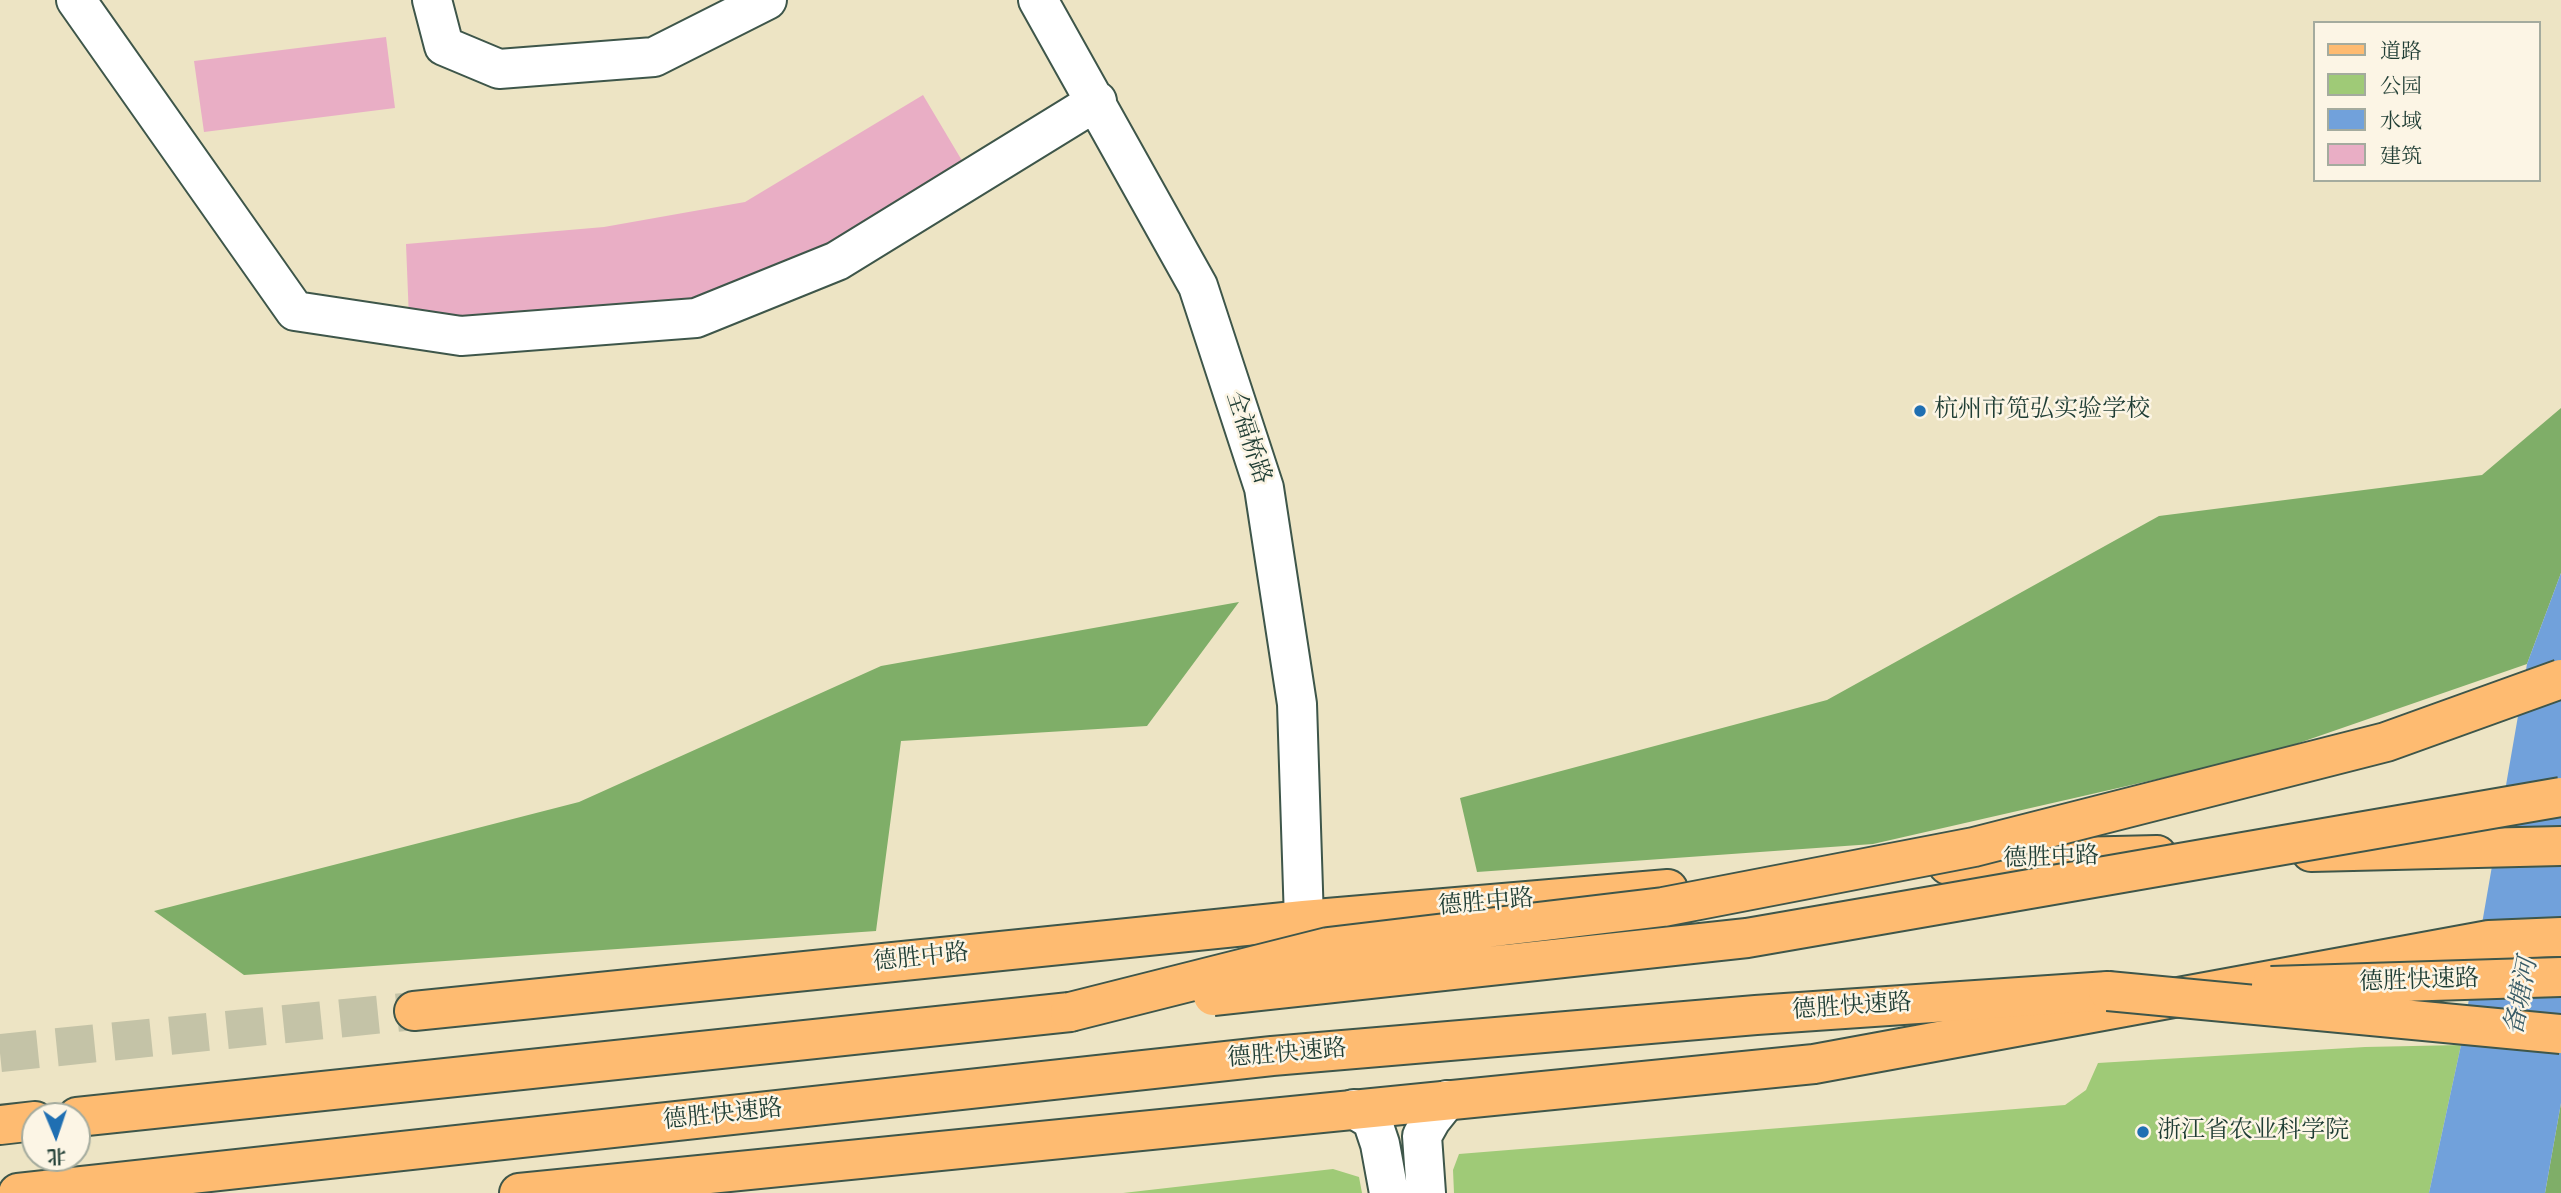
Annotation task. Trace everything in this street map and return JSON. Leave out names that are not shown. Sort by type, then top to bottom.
[{"type":"main road","points":[[1070,1012],[1328,947],[1663,907],[1974,847],[2386,742],[2561,679]]},
{"type":"main road","points":[[91,1116],[1747,938],[2561,797]]},
{"type":"main road","name":"德胜中路","points":[[414,1011],[1304,920],[2031,858],[2543,847]]},
{"type":"main road","points":[[519,1193],[1814,1064],[2489,940],[2561,937]]},
{"type":"main road","name":"德胜快速路","points":[[18,1193],[1272,1056],[1756,1015],[2108,992],[2561,978]]},
{"type":"main road","points":[[2108,992],[2561,1034]]},
{"type":"main road","points":[[0,1125],[21,1123]]},
{"type":"street","points":[[76,0],[295,311],[461,336],[696,318],[837,261],[1097,101]]},
{"type":"street","points":[[432,0],[444,46],[499,69],[654,57],[767,0]]},
{"type":"street","name":"全福桥路","points":[[1038,0],[1097,101],[1198,286],[1264,488],[1297,704],[1304,920]]},
{"type":"street","points":[[1426,1193],[1422,1136],[1447,1100]]},
{"type":"street","points":[[1354,1109],[1372,1120],[1380,1144],[1389,1193]]},
{"type":"green space","points":[[2561,408],[2561,573],[2527,664],[2267,754],[1873,844],[1477,872],[1460,798],[1827,700],[2159,516],[2482,475]]},
{"type":"green space","points":[[1239,602],[1147,726],[901,741],[876,931],[244,975],[154,911],[579,802],[881,666]]},
{"type":"green space","name":"浙江省农业科学院","points":[[2461,1045],[2429,1193],[1454,1193],[1453,1170],[1459,1154],[2065,1105],[2086,1090],[2098,1063],[2365,1047]]},
{"type":"green space","points":[[2561,1103],[2561,1193],[2545,1193]]},
{"type":"green space","points":[[1333,1169],[1359,1177],[1362,1193],[1123,1193]]},
{"type":"water","name":"备塘河","points":[[2561,573],[2561,1103],[2545,1193],[2429,1193],[2461,1045],[2527,664]]},
{"type":"building","points":[[386,37],[395,108],[204,132],[194,61]]},
{"type":"building","points":[[923,95],[970,174],[852,238],[704,301],[409,319],[406,244],[604,227],[745,202]]},
{"type":"tunnel","points":[[0,1053],[414,1011]]},
{"type":"place","name":"杭州市笕弘实验学校","points":[[1920,411]]},
{"type":"place","name":"浙江省农业科学院","points":[[2143,1132]]}]
